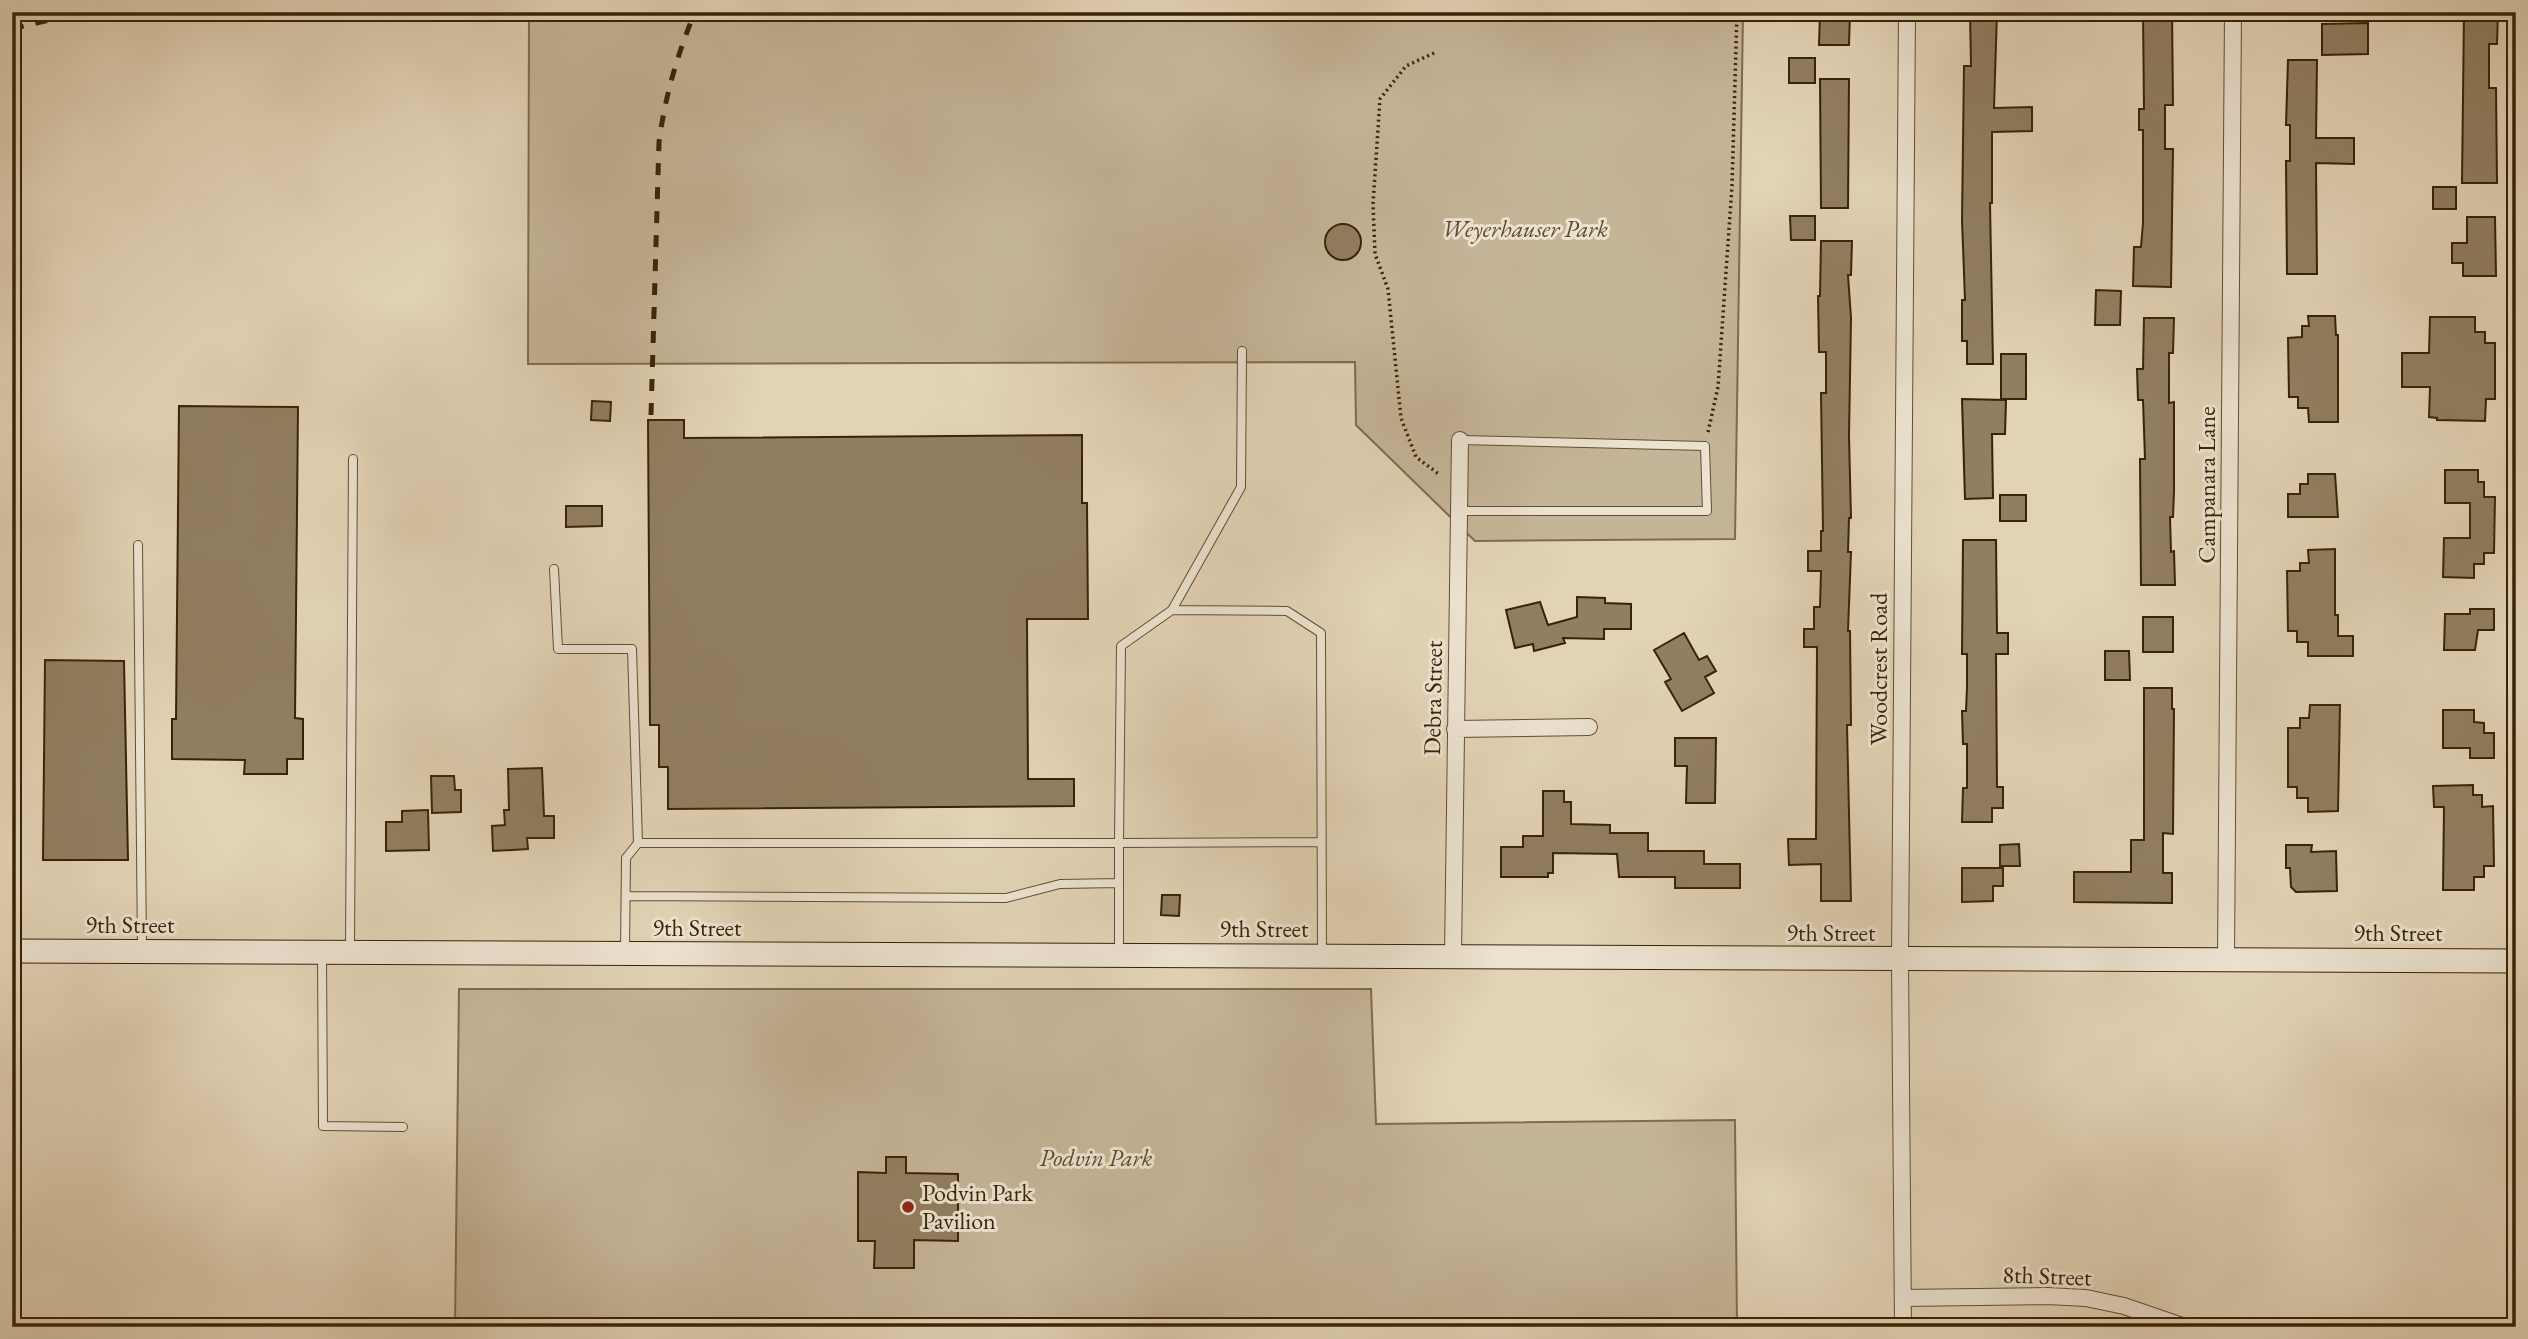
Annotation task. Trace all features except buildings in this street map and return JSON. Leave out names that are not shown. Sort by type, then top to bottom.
[{"type":"street","name":"Woodcrest Road","points":[[1903,1327],[1900,960],[1907,12]]},
{"type":"street","name":"Campanara Lane","points":[[2226,958],[2233,12]]},
{"type":"street","name":"Debra Street","points":[[1453,956],[1460,440]]},
{"type":"street","points":[[1455,729],[1589,727]]},
{"type":"street","name":"9th Street","points":[[12,951],[2516,961]]},
{"type":"street","name":"8th Street","points":[[1903,1298],[2086,1298],[2124,1306],[2185,1327]]},
{"type":"lane","points":[[1119,954],[1121,646],[1172,610],[1241,487],[1242,351]]},
{"type":"lane","points":[[1459,511],[1707,511],[1704,446],[1460,440]]},
{"type":"lane","points":[[350,953],[353,458]]},
{"type":"lane","points":[[138,545],[142,951]]},
{"type":"lane","points":[[554,569],[558,649],[632,649],[638,843],[626,858],[625,955]]},
{"type":"lane","points":[[1172,610],[1287,611],[1321,633],[1322,956]]},
{"type":"lane","points":[[638,843],[1321,842]]},
{"type":"lane","points":[[626,896],[1006,898],[1060,884],[1119,883]]},
{"type":"lane","points":[[322,953],[323,1125],[403,1127]]},
{"type":"path","points":[[1704,446],[1718,387],[1731,186],[1737,12]]},
{"type":"path","points":[[1434,53],[1406,66],[1380,99],[1373,204],[1375,254],[1388,289],[1401,418],[1416,457],[1459,489]]},
{"type":"green space","name":"Weyerhauser Park","points":[[529,12],[1743,12],[1735,539],[1475,541],[1356,425],[1355,362],[528,364]]},
{"type":"green space","name":"Podvin Park","points":[[459,989],[1371,989],[1376,1124],[1735,1120],[1737,1327],[455,1327]]},
{"type":"railway","points":[[12,29],[82,12]]},
{"type":"railway","points":[[651,415],[659,142],[672,76],[695,12]]},
{"type":"place","name":"Podvin Park Pavilion","points":[[908,1207]]}]
